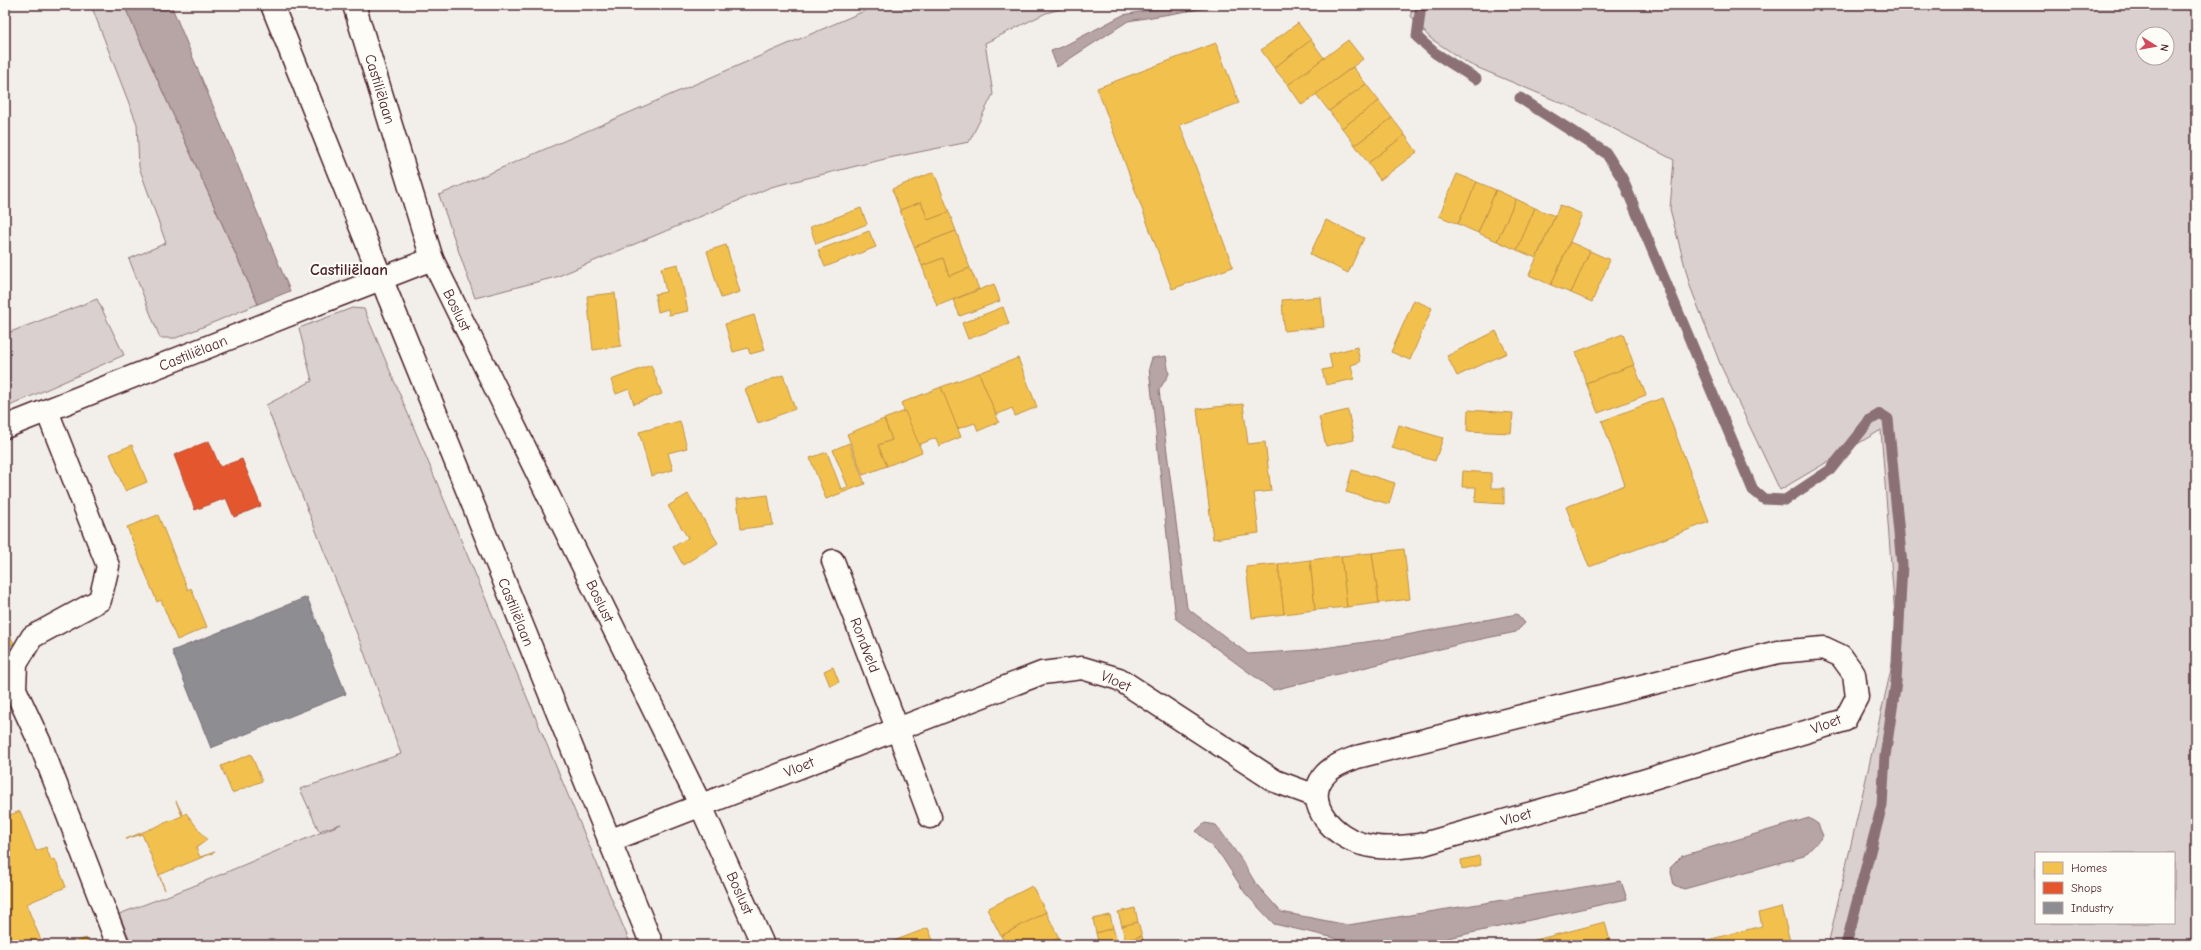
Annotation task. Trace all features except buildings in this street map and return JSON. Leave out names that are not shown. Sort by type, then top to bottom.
[{"type":"street","name":"Castiliëlaan","points":[[272,5],[381,278],[652,945]]},
{"type":"street","name":"Castiliëlaan","points":[[5,427],[432,259],[354,5]]},
{"type":"street","name":"Boslust","points":[[432,259],[700,806],[763,945]]},
{"type":"street","points":[[47,411],[108,566],[100,600],[32,637],[16,664],[15,689],[40,743],[118,945]]},
{"type":"street","name":"Rondveld","points":[[833,561],[897,728]]},
{"type":"street","name":"Vloet","points":[[1824,648],[1841,656],[1854,674],[1857,697],[1845,720],[1623,787],[1420,845],[1390,849],[1361,844],[1340,832],[1323,819],[1316,796],[1322,777],[1331,768],[1357,757],[1778,652],[1824,648]]},
{"type":"street","name":"Vloet","points":[[609,841],[1042,673],[1082,668],[1119,679],[1275,781],[1316,796]]},
{"type":"street","points":[[897,728],[930,817]]},
{"type":"shaded area","points":[[91,5],[124,5],[258,304],[176,338],[160,338],[129,259],[166,243],[139,167],[137,124]]},
{"type":"shaded area","points":[[124,5],[171,5],[290,291],[258,304]]},
{"type":"shaded area","points":[[878,5],[1075,5],[1046,13],[985,43],[993,94],[969,142],[889,158],[771,187],[556,277],[475,298],[439,195]]},
{"type":"shaded area","points":[[1177,5],[1224,5],[1128,21],[1057,67],[1051,51],[1062,47],[1123,15]]},
{"type":"shaded area","points":[[1411,5],[2196,5],[2196,945],[1828,945],[1897,643],[1881,430],[1780,490],[1721,366],[1690,286],[1670,209],[1674,160],[1578,110],[1469,64],[1430,38],[1411,16]]},
{"type":"shaded area","points":[[97,299],[124,355],[5,408],[5,334]]},
{"type":"shaded area","points":[[352,308],[364,309],[631,945],[132,945],[119,914],[191,887],[341,824],[319,831],[300,789],[401,754],[361,644],[266,405],[312,381],[299,328]]},
{"type":"shaded area","points":[[1166,356],[1169,374],[1159,390],[1187,608],[1248,654],[1309,650],[1380,640],[1517,614],[1525,623],[1516,632],[1477,640],[1273,690],[1176,619],[1149,368],[1152,358]]},
{"type":"shaded area","points":[[1809,818],[1818,824],[1823,836],[1804,856],[1684,889],[1674,885],[1670,868],[1682,856]]},
{"type":"shaded area","points":[[1205,823],[1216,825],[1241,859],[1256,884],[1281,912],[1348,925],[1621,881],[1627,899],[1416,945],[1346,945],[1335,938],[1274,924],[1245,893],[1222,857],[1196,831]]},
{"type":"waterway","points":[[1421,5],[1417,37],[1435,53],[1476,79]]},
{"type":"waterway","points":[[1520,98],[1606,153],[1622,178],[1753,490],[1764,499],[1785,500],[1830,470],[1870,420],[1880,414],[1888,419],[1902,565],[1896,682],[1885,756],[1882,805],[1846,945]]},
{"type":"district","name":"Castiliëlaan","points":[[349,269]]}]
